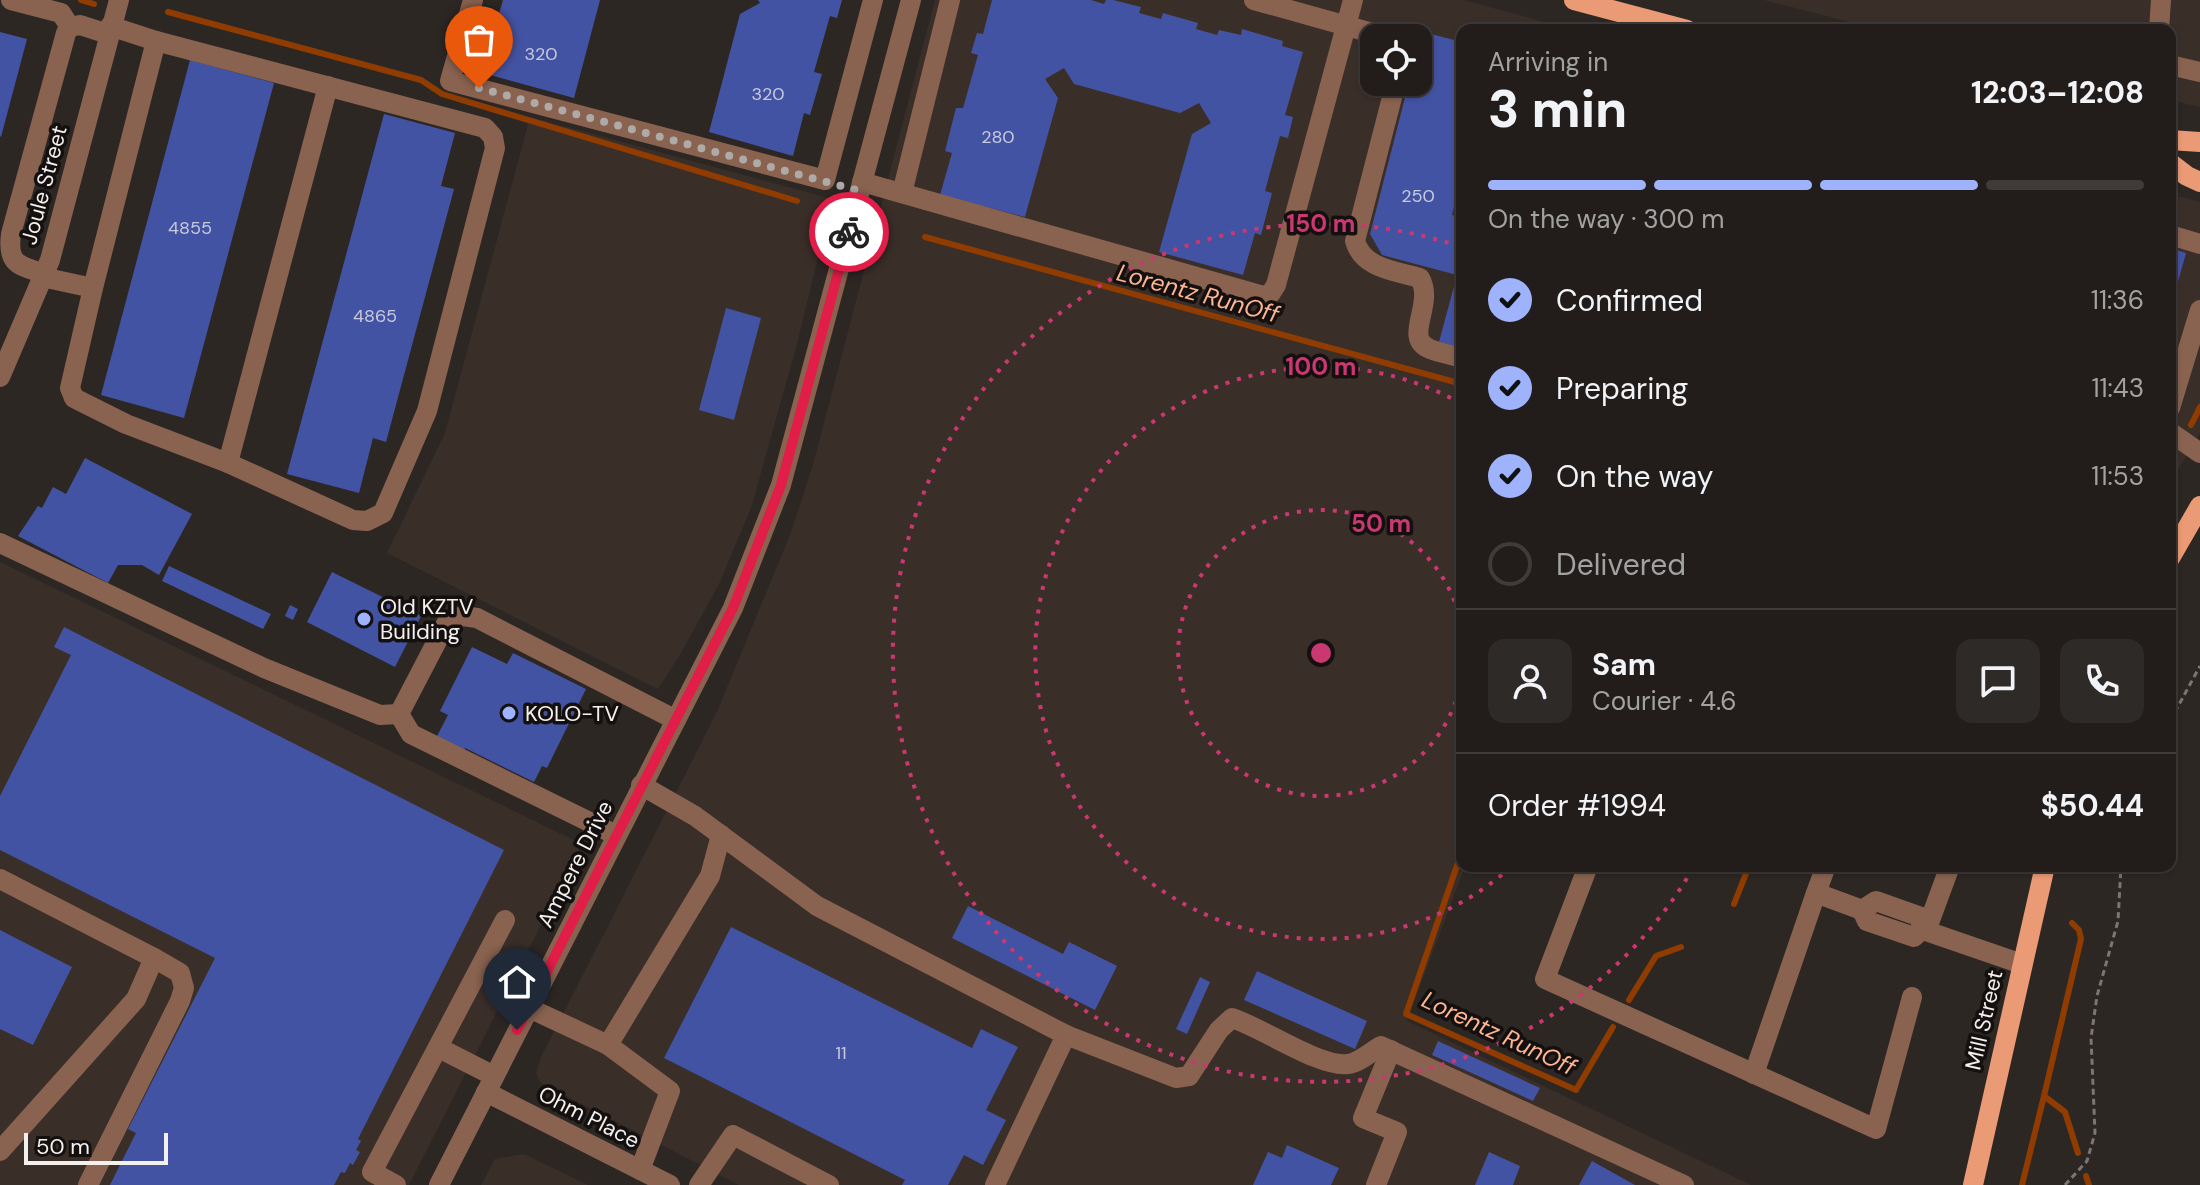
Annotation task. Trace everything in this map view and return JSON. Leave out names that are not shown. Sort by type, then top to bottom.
[{"type":"main road","points":[[1583,1],[1653,24]]},
{"type":"main road","points":[[2176,140],[2200,142]]},
{"type":"main road","points":[[2176,168],[2200,182]]},
{"type":"main road","points":[[2176,548],[2200,506]]},
{"type":"main road","name":"Mill Street","points":[[1973,1185],[2044,872]]},
{"type":"street","points":[[11,0],[61,13],[70,27]]},
{"type":"street","name":"Joule Street","points":[[0,377],[50,260],[119,0]]},
{"type":"street","points":[[473,0],[450,81],[825,180],[902,193],[1264,296],[1271,293],[1276,285],[1353,0]]},
{"type":"street","points":[[825,180],[873,0]]},
{"type":"street","name":"Ampere Drive","points":[[439,1185],[733,608],[781,485],[911,0]]},
{"type":"street","points":[[902,193],[950,0]]},
{"type":"street","points":[[1254,0],[1360,28]]},
{"type":"street","points":[[2159,24],[2161,0]]},
{"type":"street","points":[[93,288],[43,276],[6,256],[70,27],[80,25],[156,41],[485,128],[493,137],[495,148],[427,411],[383,513],[367,521],[353,520],[228,463],[126,424],[74,398],[70,388],[156,41]]},
{"type":"street","points":[[2176,66],[2200,72]]},
{"type":"street","points":[[228,463],[328,86]]},
{"type":"street","points":[[1392,96],[1355,241],[1357,248],[1372,265],[1420,278],[1427,293],[1416,334],[1427,348],[1456,356]]},
{"type":"street","points":[[2176,237],[2200,244]]},
{"type":"street","points":[[2176,388],[2200,310]]},
{"type":"street","points":[[2176,436],[2200,453]]},
{"type":"street","points":[[0,543],[264,668],[380,715],[399,714]]},
{"type":"street","points":[[399,714],[448,620],[463,616],[477,618],[676,720]]},
{"type":"street","points":[[399,714],[411,734],[616,835]]},
{"type":"street","points":[[641,785],[695,816],[817,906],[1066,1035],[1176,1078],[1189,1076],[1219,1030],[1232,1018],[1253,1025],[1324,1061],[1350,1064],[1381,1046],[1673,1183]]},
{"type":"street","points":[[608,1045],[710,876],[721,835]]},
{"type":"street","points":[[1586,872],[1545,979],[1876,1129],[1912,997]]},
{"type":"street","points":[[1754,1074],[1824,872]]},
{"type":"street","points":[[1924,930],[1948,872]]},
{"type":"street","points":[[0,879],[180,973],[184,988],[88,1185]]},
{"type":"street","points":[[1816,893],[1862,910],[1876,901],[1921,917],[1924,930]]},
{"type":"street","points":[[396,1185],[372,1172],[505,920]]},
{"type":"street","points":[[1924,930],[2022,964]]},
{"type":"street","points":[[0,1151],[136,999],[154,958]]},
{"type":"street","points":[[529,1008],[608,1045],[670,1091],[640,1170]]},
{"type":"street","points":[[995,1185],[1066,1035]]},
{"type":"street","name":"Ohm Place","points":[[439,1048],[490,1084],[670,1185]]},
{"type":"street","points":[[1376,1185],[1397,1132],[1363,1118],[1391,1050]]},
{"type":"street","points":[[699,1185],[733,1135],[829,1185]]},
{"type":"path","points":[[2176,710],[2200,666]]},
{"type":"path","points":[[2065,1185],[2087,1161],[2095,1133],[2091,1038],[2097,996],[2118,921],[2121,872]]},
{"type":"shaded area","points":[[935,0],[1464,0],[1551,24],[1456,24],[1456,872],[1463,872],[1407,1021],[1751,1185],[739,1185],[541,1083],[536,1073],[541,1057],[716,714],[790,535],[813,465]]},
{"type":"shaded area","points":[[1764,0],[2200,0],[2200,107],[2176,101],[2176,24],[1857,24]]},
{"type":"shaded area","points":[[530,117],[836,200],[751,508],[719,584],[658,689],[387,553],[445,433]]},
{"type":"shaded area","points":[[2176,196],[2200,202],[2200,433],[2176,473]]},
{"type":"shaded area","points":[[0,562],[582,844],[409,1185],[0,1185]]},
{"type":"shaded area","points":[[524,1154],[588,1185],[481,1185],[495,1159]]},
{"type":"building","points":[[503,0],[600,0],[574,98],[490,75],[501,33],[494,31]]},
{"type":"building","points":[[758,0],[842,0],[837,18],[830,16],[814,72],[822,74],[810,115],[804,113],[793,156],[709,132],[740,14],[760,3]]},
{"type":"building","points":[[992,0],[1091,0],[1104,4],[1106,0],[1113,0],[1141,7],[1139,13],[1161,19],[1163,13],[1198,23],[1196,29],[1217,35],[1219,30],[1241,35],[1242,29],[1283,41],[1282,46],[1303,52],[1285,115],[1293,117],[1288,138],[1280,136],[1265,191],[1272,193],[1261,235],[1255,233],[1243,275],[1159,252],[1192,134],[1211,123],[1199,103],[1180,113],[1074,84],[1064,68],[1045,79],[1058,98],[1025,217],[940,195],[952,153],[945,151],[956,108],[963,108],[978,55],[971,53],[977,33],[983,34]]},
{"type":"building","points":[[0,32],[27,39],[1,137],[0,136]]},
{"type":"building","points":[[1432,34],[1456,40],[1456,200],[1452,215],[1456,216],[1456,275],[1382,255],[1370,234],[1405,96],[1432,96]]},
{"type":"building","points":[[190,60],[274,83],[184,418],[101,395]]},
{"type":"building","points":[[384,114],[455,133],[441,186],[454,189],[386,442],[373,438],[359,493],[287,474]]},
{"type":"building","points":[[2176,250],[2186,253],[2176,289]]},
{"type":"building","points":[[1456,279],[1456,346],[1439,342]]},
{"type":"building","points":[[726,308],[761,318],[734,420],[699,410]]},
{"type":"building","points":[[85,458],[192,514],[159,575],[142,565],[118,565],[108,583],[18,536],[38,506],[42,508],[53,487],[66,494]]},
{"type":"building","points":[[169,566],[271,614],[263,629],[162,581]]},
{"type":"building","name":"Old KZTV Building","points":[[332,572],[421,616],[395,667],[307,622]]},
{"type":"building","points":[[290,605],[298,609],[293,620],[285,616]]},
{"type":"building","points":[[64,627],[504,850],[358,1139],[361,1141],[356,1150],[360,1152],[353,1165],[350,1163],[345,1173],[341,1172],[334,1185],[110,1185],[136,1133],[128,1129],[215,958],[0,850],[0,796],[71,655],[54,647]]},
{"type":"building","name":"KOLO-TV","points":[[472,647],[507,664],[513,653],[586,689],[547,768],[542,766],[534,782],[465,748],[463,752],[436,738],[448,715],[440,711]]},
{"type":"building","points":[[968,906],[1063,954],[1069,942],[1117,966],[1095,1010],[952,938]]},
{"type":"building","points":[[731,927],[972,1048],[981,1029],[1018,1047],[986,1110],[1006,1120],[983,1165],[964,1155],[948,1185],[902,1185],[905,1180],[664,1058]]},
{"type":"building","points":[[0,930],[72,967],[33,1045],[0,1029]]},
{"type":"building","points":[[1257,971],[1367,1021],[1355,1049],[1244,1000]]},
{"type":"building","points":[[1200,977],[1210,982],[1187,1034],[1176,1029]]},
{"type":"building","points":[[1438,1041],[1540,1088],[1533,1101],[1432,1055]]},
{"type":"building","points":[[1287,1145],[1339,1168],[1331,1185],[1253,1185],[1268,1152],[1282,1158]]},
{"type":"building","points":[[1489,1152],[1520,1166],[1513,1185],[1475,1185]]},
{"type":"building","points":[[1592,1161],[1635,1185],[1579,1185]]},
{"type":"waterway","name":"Lorentz RunOff","points":[[81,0],[94,4]]},
{"type":"waterway","name":"Lorentz RunOff","points":[[168,12],[421,80],[442,94],[797,201]]},
{"type":"waterway","name":"Lorentz RunOff","points":[[925,237],[1456,382]]},
{"type":"waterway","points":[[2191,425],[2200,407]]},
{"type":"waterway","name":"Lorentz RunOff","points":[[1456,868],[1406,1014],[1576,1090],[1613,1027]]},
{"type":"waterway","name":"Lorentz RunOff","points":[[1734,904],[1747,872]]},
{"type":"waterway","points":[[2072,923],[2079,930],[2081,939],[2044,1096],[2065,1112],[2078,1153]]},
{"type":"waterway","name":"Lorentz RunOff","points":[[1629,1000],[1656,956],[1681,947]]},
{"type":"waterway","points":[[2022,1185],[2044,1096]]},
{"type":"waterway","points":[[2086,1176],[2089,1185]]},
{"type":"way so far","points":[[479,88],[860,191],[849,232]]},
{"type":"place","name":"Old KZTV Building","points":[[364,619]]},
{"type":"place","name":"KOLO-TV","points":[[509,713]]},
{"type":"route","points":[[517,1030],[733,608],[758,548],[792,447],[849,232]]}]
